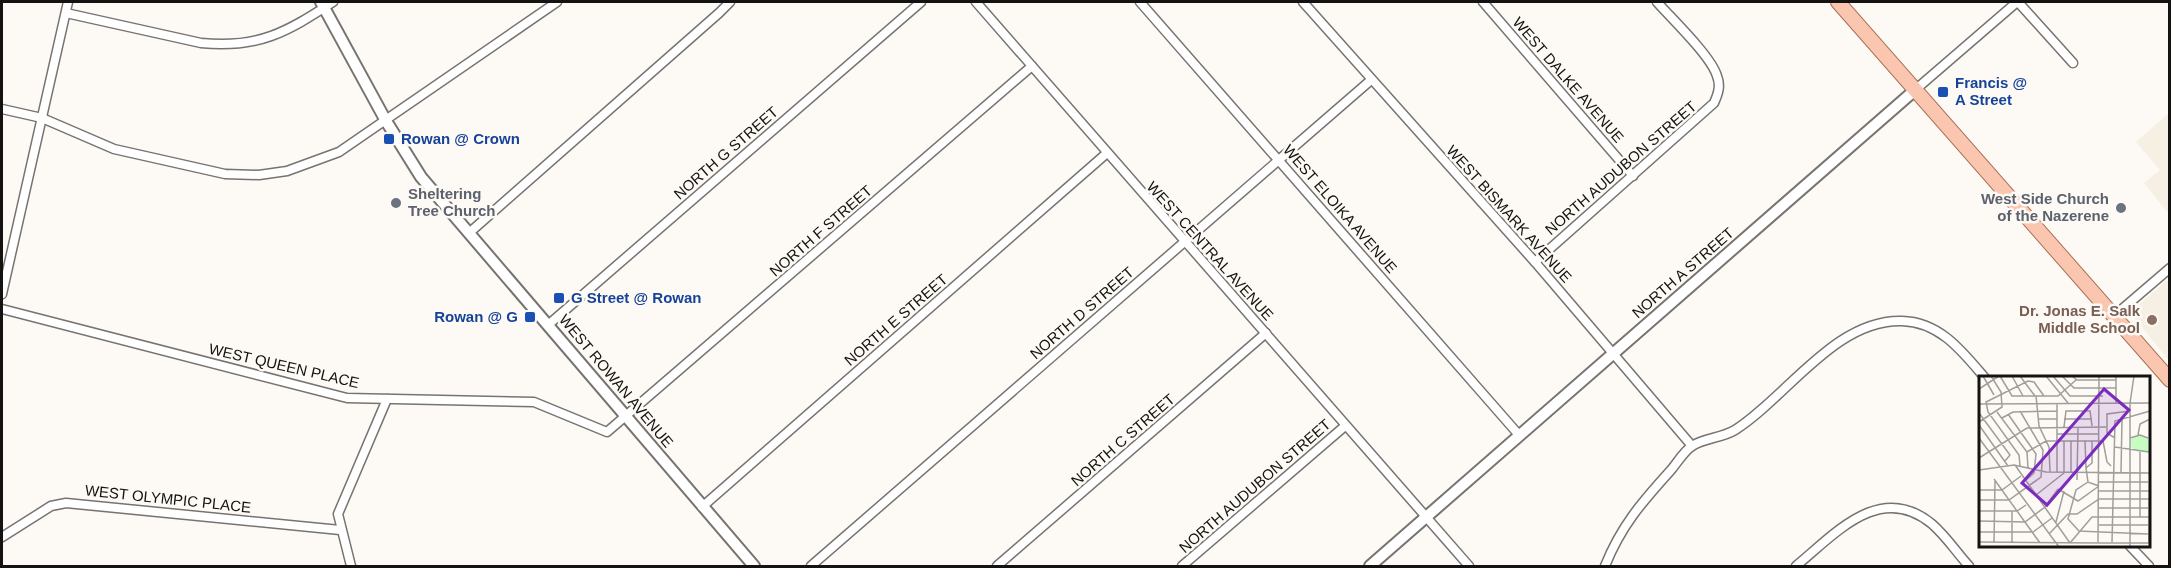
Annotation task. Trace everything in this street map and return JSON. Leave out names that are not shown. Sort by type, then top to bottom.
[{"type":"main road","points":[[1838,2],[2169,380]]},
{"type":"street","points":[[2,294],[68,2]]},
{"type":"street","points":[[2,109],[42,118],[114,149],[225,174],[259,175],[287,171],[339,152],[557,2]]},
{"type":"street","points":[[469,233],[719,14],[729,2]]},
{"type":"street","name":"NORTH G STREET","points":[[548,325],[921,2]]},
{"type":"street","name":"WEST CENTRAL AVENUE","points":[[976,2],[1469,567]]},
{"type":"street","name":"WEST ELOIKA AVENUE","points":[[1140,2],[1519,435]]},
{"type":"street","name":"WEST BISMARK AVENUE","points":[[1303,2],[1534,262],[1692,446]]},
{"type":"street","name":"WEST DALKE AVENUE","points":[[1483,2],[1633,176]]},
{"type":"street","name":"NORTH AUDUBON STREET","points":[[1534,262],[1714,104],[1719,90],[1717,75],[1710,63],[1657,2]]},
{"type":"street","points":[[2018,2],[2073,63]]},
{"type":"street","name":"NORTH A STREET","points":[[1370,567],[2018,2]]},
{"type":"street","points":[[66,13],[201,44],[223,45],[247,44],[272,38],[326,4]]},
{"type":"street","name":"WEST ROWAN AVENUE","points":[[326,4],[386,121],[421,177],[754,567]]},
{"type":"street","name":"NORTH F STREET","points":[[627,416],[1032,66]]},
{"type":"street","name":"NORTH D STREET","points":[[811,567],[1371,80]]},
{"type":"street","name":"NORTH E STREET","points":[[702,507],[1107,153]]},
{"type":"street","points":[[2114,316],[2169,268]]},
{"type":"street","name":"WEST QUEEN PLACE","points":[[2,309],[347,398],[534,402],[602,432],[612,429],[627,416]]},
{"type":"street","points":[[1605,567],[1616,538],[1632,514],[1692,446],[1734,431],[1851,332],[1865,326],[1900,321],[1938,331],[1958,346],[1983,376]]},
{"type":"street","name":"NORTH C STREET","points":[[997,567],[1266,333]]},
{"type":"street","points":[[351,567],[340,530],[338,514],[387,399]]},
{"type":"street","name":"NORTH AUDUBON STREET","points":[[1182,567],[1344,426]]},
{"type":"street","name":"WEST OLYMPIC PLACE","points":[[2,537],[51,506],[66,503],[340,530]]},
{"type":"street","points":[[1796,567],[1849,521],[1866,512],[1889,508],[1912,511],[1933,525],[1969,567]]},
{"type":"street","points":[[2131,547],[2148,567]]},
{"type":"shaded area","points":[[2169,113],[2169,214],[2144,183],[2160,170],[2136,142]]},
{"type":"shaded area","name":"Dr. Jonas E. Salk Middle School","points":[[2169,279],[2169,361],[2134,317],[2137,306]]},
{"type":"place","name":"Francis @ A Street","points":[[1943,92]]},
{"type":"place","name":"Rowan @ Crown","points":[[389,139]]},
{"type":"place","name":"Sheltering Tree Church","points":[[396,203]]},
{"type":"place","name":"West Side Church of the Nazerene","points":[[2121,208]]},
{"type":"place","name":"G Street @ Rowan","points":[[559,298]]},
{"type":"place","name":"Rowan @ G","points":[[530,317]]},
{"type":"place","name":"Dr. Jonas E. Salk Middle School","points":[[2152,320]]}]
